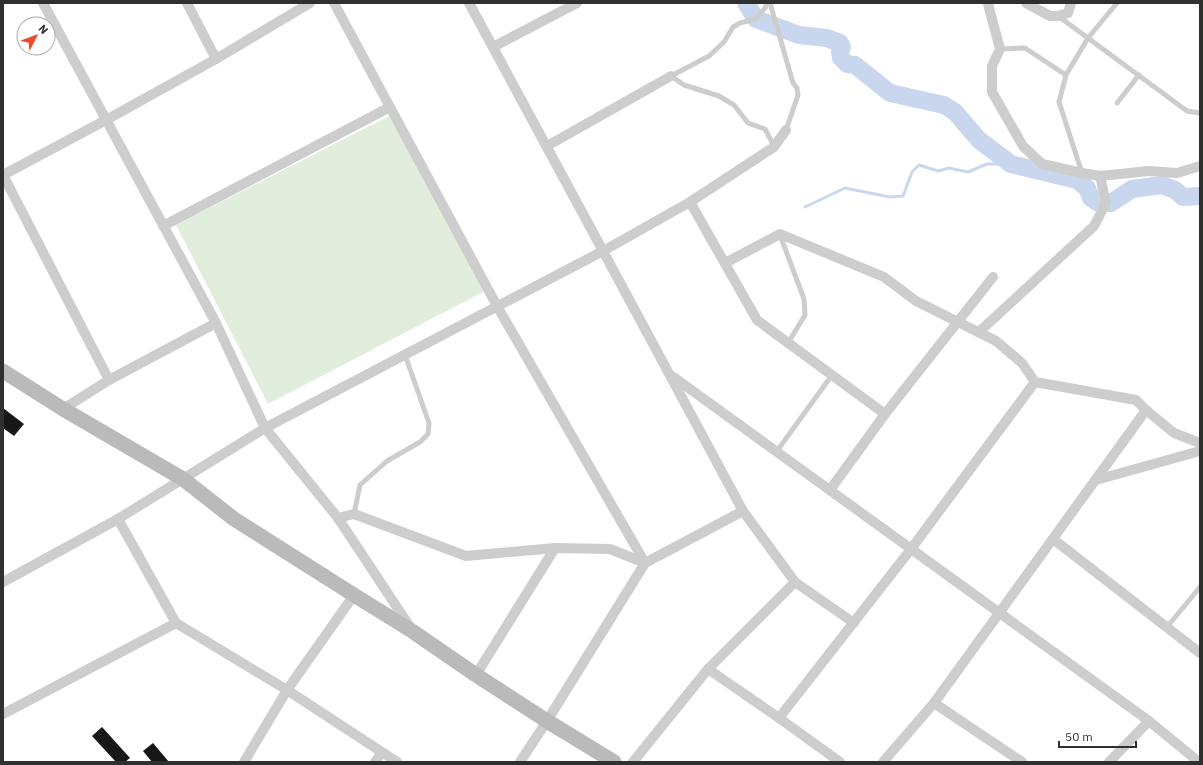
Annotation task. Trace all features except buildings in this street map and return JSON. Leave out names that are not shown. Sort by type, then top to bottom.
[{"type":"main road","points":[[3,371],[63,409],[183,479],[234,518],[412,631],[547,721],[614,762]]},
{"type":"street","points":[[43,3],[216,323],[265,428],[338,518],[412,631]]},
{"type":"street","points":[[187,3],[216,59]]},
{"type":"street","points":[[109,380],[3,175],[216,59],[310,3]]},
{"type":"street","points":[[334,3],[497,306],[645,563]]},
{"type":"street","points":[[469,3],[743,511],[795,582],[854,622]]},
{"type":"street","points":[[493,47],[577,3]]},
{"type":"street","points":[[989,3],[988,4],[1000,49],[992,66],[992,92],[1023,146],[1042,164],[1100,176],[1149,171],[1177,173],[1200,166]]},
{"type":"street","points":[[1026,3],[1050,16],[1058,16],[1068,13],[1071,3]]},
{"type":"street","points":[[547,146],[671,76]]},
{"type":"street","points":[[163,226],[390,107]]},
{"type":"street","points":[[3,582],[118,519],[265,428],[604,251],[690,202],[774,147],[786,130]]},
{"type":"street","points":[[979,332],[1094,226],[1106,203],[1100,176]]},
{"type":"street","points":[[690,202],[758,320],[884,414]]},
{"type":"street","points":[[725,263],[780,234],[884,277],[916,301],[996,341],[1022,363],[1035,382],[1136,400],[1174,433],[1200,443]]},
{"type":"street","points":[[830,490],[884,414],[993,277]]},
{"type":"street","points":[[63,409],[109,380],[216,323]]},
{"type":"street","points":[[670,375],[777,451],[1149,722],[1200,762]]},
{"type":"street","points":[[779,718],[911,549],[1035,382]]},
{"type":"street","points":[[883,762],[934,703],[1146,410]]},
{"type":"street","points":[[1096,480],[1200,450]]},
{"type":"street","points":[[520,762],[645,563],[743,511]]},
{"type":"street","points":[[338,518],[354,514],[466,556],[555,548],[610,549],[645,563]]},
{"type":"street","points":[[118,519],[176,623],[287,690],[397,762]]},
{"type":"street","points":[[1053,539],[1200,653]]},
{"type":"street","points":[[476,675],[555,548]]},
{"type":"street","points":[[633,762],[708,669],[795,582]]},
{"type":"street","points":[[244,762],[287,690],[354,595]]},
{"type":"street","points":[[3,714],[176,623]]},
{"type":"street","points":[[708,669],[840,762]]},
{"type":"street","points":[[934,703],[1022,762]]},
{"type":"street","points":[[1109,762],[1149,722]]},
{"type":"street","points":[[375,762],[382,752]]},
{"type":"lane","points":[[671,76],[709,56],[724,42],[733,27],[740,23],[756,19],[767,3]]},
{"type":"lane","points":[[770,3],[793,83],[797,88],[798,94],[786,130]]},
{"type":"lane","points":[[1082,173],[1059,102],[1066,74],[1088,38],[1117,3]]},
{"type":"lane","points":[[1058,16],[1187,111],[1200,113]]},
{"type":"lane","points":[[1000,49],[1026,48],[1066,74]]},
{"type":"lane","points":[[1117,103],[1139,75]]},
{"type":"lane","points":[[671,76],[684,84],[719,96],[734,105],[748,123],[764,129],[774,147]]},
{"type":"lane","points":[[780,234],[804,299],[805,315],[788,343]]},
{"type":"lane","points":[[354,514],[360,485],[387,461],[420,442],[428,434],[429,423],[405,355]]},
{"type":"lane","points":[[777,451],[832,375]]},
{"type":"lane","points":[[1167,627],[1200,587]]},
{"type":"green space","points":[[393,114],[485,291],[268,404],[176,225]]},
{"type":"waterway","points":[[746,3],[756,19],[799,35],[827,38],[840,43],[842,47],[840,52],[841,58],[847,64],[855,65],[890,93],[944,105],[955,112],[979,140],[1011,164],[1077,180],[1087,188],[1091,198],[1099,203],[1111,203],[1132,189],[1162,185],[1175,190],[1183,197],[1200,196]]},
{"type":"waterway","points":[[805,207],[845,188],[890,197],[903,196],[912,172],[919,165],[938,171],[949,168],[968,172],[987,164],[1011,164]]}]
